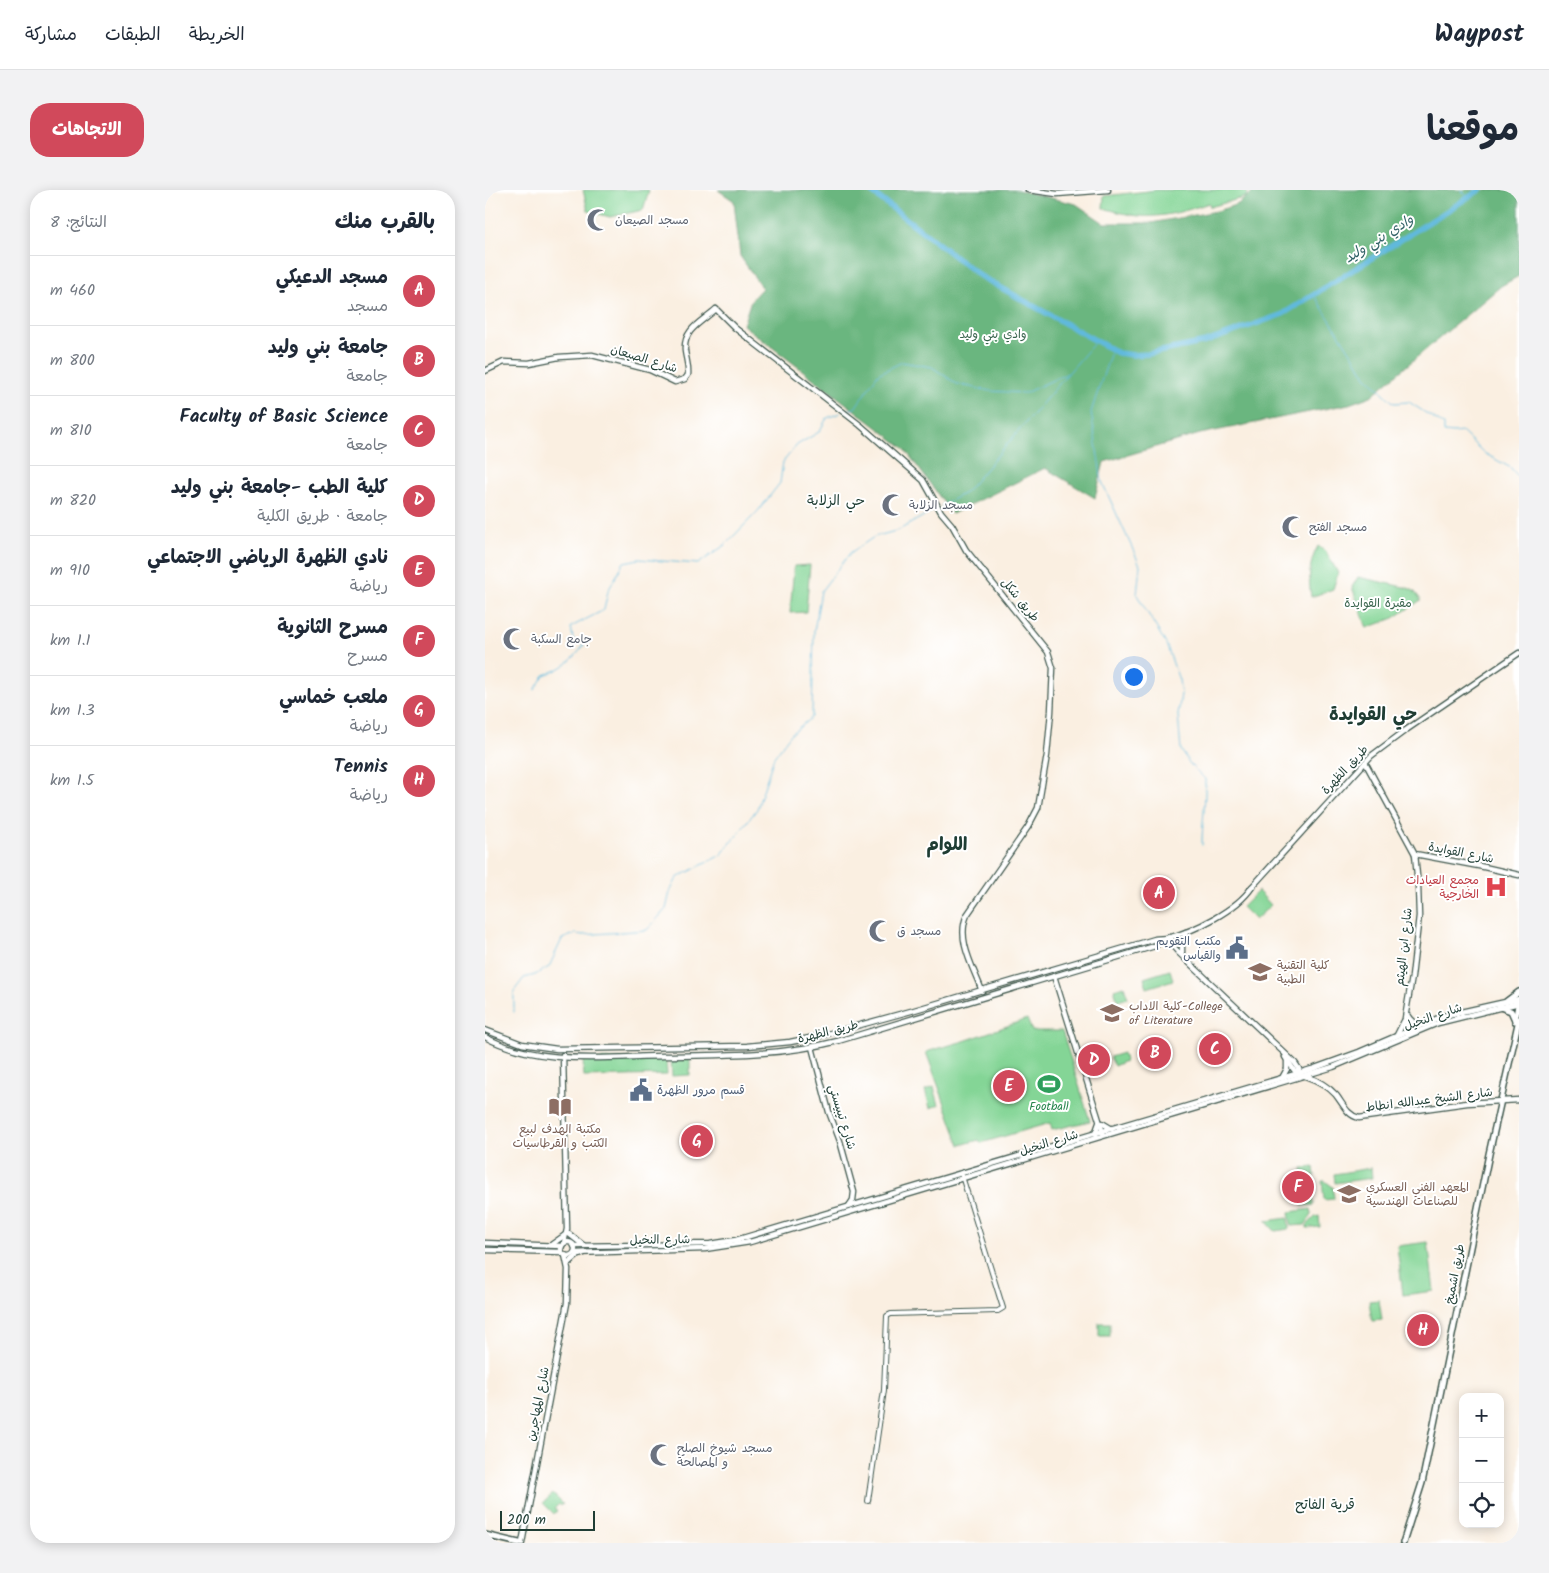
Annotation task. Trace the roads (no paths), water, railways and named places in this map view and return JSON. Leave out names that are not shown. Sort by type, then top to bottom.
[{"type":"highway","points":[[1507,1001],[1519,992]]},
{"type":"highway","name":"طريق اشميخ","points":[[1403,1543],[1422,1483],[1434,1430],[1518,1020],[1519,1001]]},
{"type":"highway","points":[[1500,1007],[1511,1011],[1518,1020]]},
{"type":"highway","points":[[485,1535],[521,1543]]},
{"type":"highway","points":[[485,1542],[491,1543]]},
{"type":"main road","points":[[1027,190],[1057,194],[1108,190]]},
{"type":"main road","name":"شارع الصيعان","points":[[485,371],[504,362],[529,363],[559,357],[592,355],[650,370],[675,382],[681,381],[688,374],[685,348],[689,332],[716,309]]},
{"type":"main road","name":"طريق شكل","points":[[716,309],[735,328],[855,421],[923,480],[966,550],[1048,652],[1053,668],[1051,712],[1047,755],[1038,808],[1028,827],[967,915],[963,925],[964,941],[981,991]]},
{"type":"main road","name":"طريق الظهرة","points":[[485,1030],[522,1044],[563,1049],[747,1046],[790,1042],[820,1036],[981,991],[1186,931],[1215,917],[1252,887],[1365,762],[1406,730],[1519,653]]},
{"type":"main road","name":"شارع القوايدة","points":[[1365,762],[1415,854],[1519,875]]},
{"type":"main road","name":"شارع ابن الهيثم","points":[[1406,1016],[1419,916],[1415,854]]},
{"type":"main road","points":[[1182,952],[1181,943],[1186,931]]},
{"type":"main road","name":"طريق الظهرة","points":[[485,1037],[521,1051],[563,1057],[747,1054],[812,1047],[1159,944],[1166,938]]},
{"type":"main road","name":"شارع الشيخ عبدالله انطاط","points":[[1166,938],[1296,1065],[1298,1075]]},
{"type":"main road","name":"شارع الشيخ عبدالله انطاط","points":[[1166,938],[1185,957]]},
{"type":"main road","points":[[1159,944],[1175,948]]},
{"type":"main road","points":[[1054,976],[1104,1133]]},
{"type":"main road","name":"شارع النخيل","points":[[1305,1076],[1349,1061],[1422,1025],[1452,1014],[1507,1001],[1519,1001]]},
{"type":"main road","name":"شارع النخيل","points":[[563,1254],[587,1252],[705,1252],[830,1215],[963,1179],[1104,1133],[1298,1075],[1395,1036],[1519,1001]]},
{"type":"main road","points":[[1406,1016],[1414,1023],[1422,1025]]},
{"type":"main road","points":[[1406,1016],[1410,1032]]},
{"type":"main road","points":[[1395,1036],[1406,1016]]},
{"type":"main road","name":"شارع تيبيستي","points":[[812,1047],[829,1112],[840,1141],[854,1192]]},
{"type":"main road","points":[[485,1244],[563,1244],[567,1232],[563,1049]]},
{"type":"main road","name":"شارع الشيخ عبدالله انطاط","points":[[1281,1052],[1298,1075],[1323,1084],[1336,1096],[1350,1114],[1359,1118],[1467,1103],[1519,1100]]},
{"type":"main road","points":[[1282,1078],[1287,1069],[1287,1060]]},
{"type":"main road","points":[[1296,1065],[1304,1069],[1312,1069]]},
{"type":"main road","name":"شارع النخيل","points":[[830,1215],[865,1201],[1095,1134],[1104,1133],[1282,1078],[1298,1075]]},
{"type":"main road","points":[[1101,1123],[1112,1129]]},
{"type":"main road","points":[[1095,1134],[1101,1123]]},
{"type":"main road","points":[[854,1192],[858,1198],[865,1201]]},
{"type":"main road","points":[[849,1206],[853,1200],[854,1192]]},
{"type":"main road","points":[[567,1232],[573,1244]]},
{"type":"main road","points":[[549,1245],[567,1232]]},
{"type":"main road","points":[[567,1232],[584,1246]]},
{"type":"main road","points":[[749,1240],[751,1248]]},
{"type":"main road","name":"شارع النخيل","points":[[563,1244],[584,1246],[710,1244],[749,1240]]},
{"type":"main road","name":"شارع المهاجرين","points":[[563,1244],[563,1254],[568,1265]]},
{"type":"main road","name":"شارع المهاجرين","points":[[521,1543],[567,1303],[568,1265],[573,1244]]},
{"type":"main road","points":[[485,1250],[563,1254]]},
{"type":"main road","points":[[552,1252],[568,1265],[577,1256],[587,1252]]},
{"type":"street","points":[[868,1502],[884,1390],[887,1316],[890,1314],[998,1312],[1004,1307],[961,1173]]},
{"type":"waterway","name":"وادي بني وليد","points":[[869,190],[980,276],[1118,353],[1133,355],[1148,354],[1206,342],[1283,314],[1480,190]]},
{"type":"waterway","points":[[1461,190],[1468,197]]},
{"type":"waterway","points":[[1314,295],[1366,376],[1394,403],[1409,402],[1444,425],[1444,432],[1462,432],[1484,453],[1511,468],[1519,478]]},
{"type":"waterway","points":[[941,506],[966,492],[1096,341]]},
{"type":"waterway","points":[[1112,349],[1091,412],[1102,482],[1140,565],[1137,595],[1166,644],[1179,680],[1181,694],[1178,715],[1181,750],[1190,764],[1205,779],[1202,845]]},
{"type":"waterway","points":[[846,411],[855,408],[878,374],[902,362],[932,367],[957,384],[990,391],[1025,393],[1068,373]]},
{"type":"waterway","points":[[535,690],[544,675],[567,664],[584,645],[573,639],[571,627],[604,610],[608,591],[624,562],[639,559],[698,564],[725,545],[758,511],[780,483],[783,462],[797,445],[819,432],[827,418],[840,413]]},
{"type":"waterway","points":[[514,1012],[514,991],[524,978],[535,975],[549,967],[562,939],[575,934],[647,930],[666,909],[670,892],[677,878],[721,855],[757,809],[774,757],[791,734],[812,717],[814,631],[821,591],[850,553],[874,537],[899,530],[936,509]]},
{"type":"place","name":"مسجد الصيعان","points":[[598,220]]},
{"type":"place","name":"مسجد الزلابة","points":[[893,505]]},
{"type":"place","name":"مسجد الفتح","points":[[1293,527]]},
{"type":"place","name":"جامع السكبة","points":[[514,639]]},
{"type":"place","name":"مجمع العيادات الخارجية","points":[[1496,887]]},
{"type":"place","name":"مسجد الدعيكي","points":[[1159,893]]},
{"type":"place","name":"مسجد ق","points":[[880,931]]},
{"type":"place","name":"مكتب التقويم والقياس","points":[[1237,948]]},
{"type":"place","name":"كلية التقنية الطبية","points":[[1260,972]]},
{"type":"place","name":"كلية الاداب-College of Literature","points":[[1112,1013]]},
{"type":"place","name":"Faculty of Basic Science","points":[[1215,1049]]},
{"type":"place","name":"جامعة بني وليد","points":[[1155,1053]]},
{"type":"place","name":"كلية الطب -جامعة بني وليد","points":[[1094,1060]]},
{"type":"place","name":"Football","points":[[1049,1084]]},
{"type":"place","name":"نادي الظهرة الرياضي الاجتماعي","points":[[1009,1086]]},
{"type":"place","name":"قسم مرور الظهرة","points":[[641,1090]]},
{"type":"place","name":"مكتبة الهدف لبيع الكتب و القرطاسيات","points":[[560,1107]]},
{"type":"place","name":"ملعب خماسي","points":[[697,1141]]},
{"type":"place","name":"مسرح الثانوية","points":[[1298,1187]]},
{"type":"place","name":"المعهد الفني العسكري للصناعات الهندسية","points":[[1349,1194]]},
{"type":"place","name":"Tennis","points":[[1423,1330]]},
{"type":"place","name":"مسجد شيوخ الصلح و المصالحة","points":[[661,1455]]},
{"type":"district","name":"حي الزلابة","points":[[836,501]]},
{"type":"district","name":"حي القوايدة","points":[[1373,715]]},
{"type":"district","name":"اللوام","points":[[947,845]]},
{"type":"district","name":"قرية الفاتح","points":[[1325,1505]]},
{"type":"park label","name":"مقبرة القوايدة","points":[[1378,603]]}]
